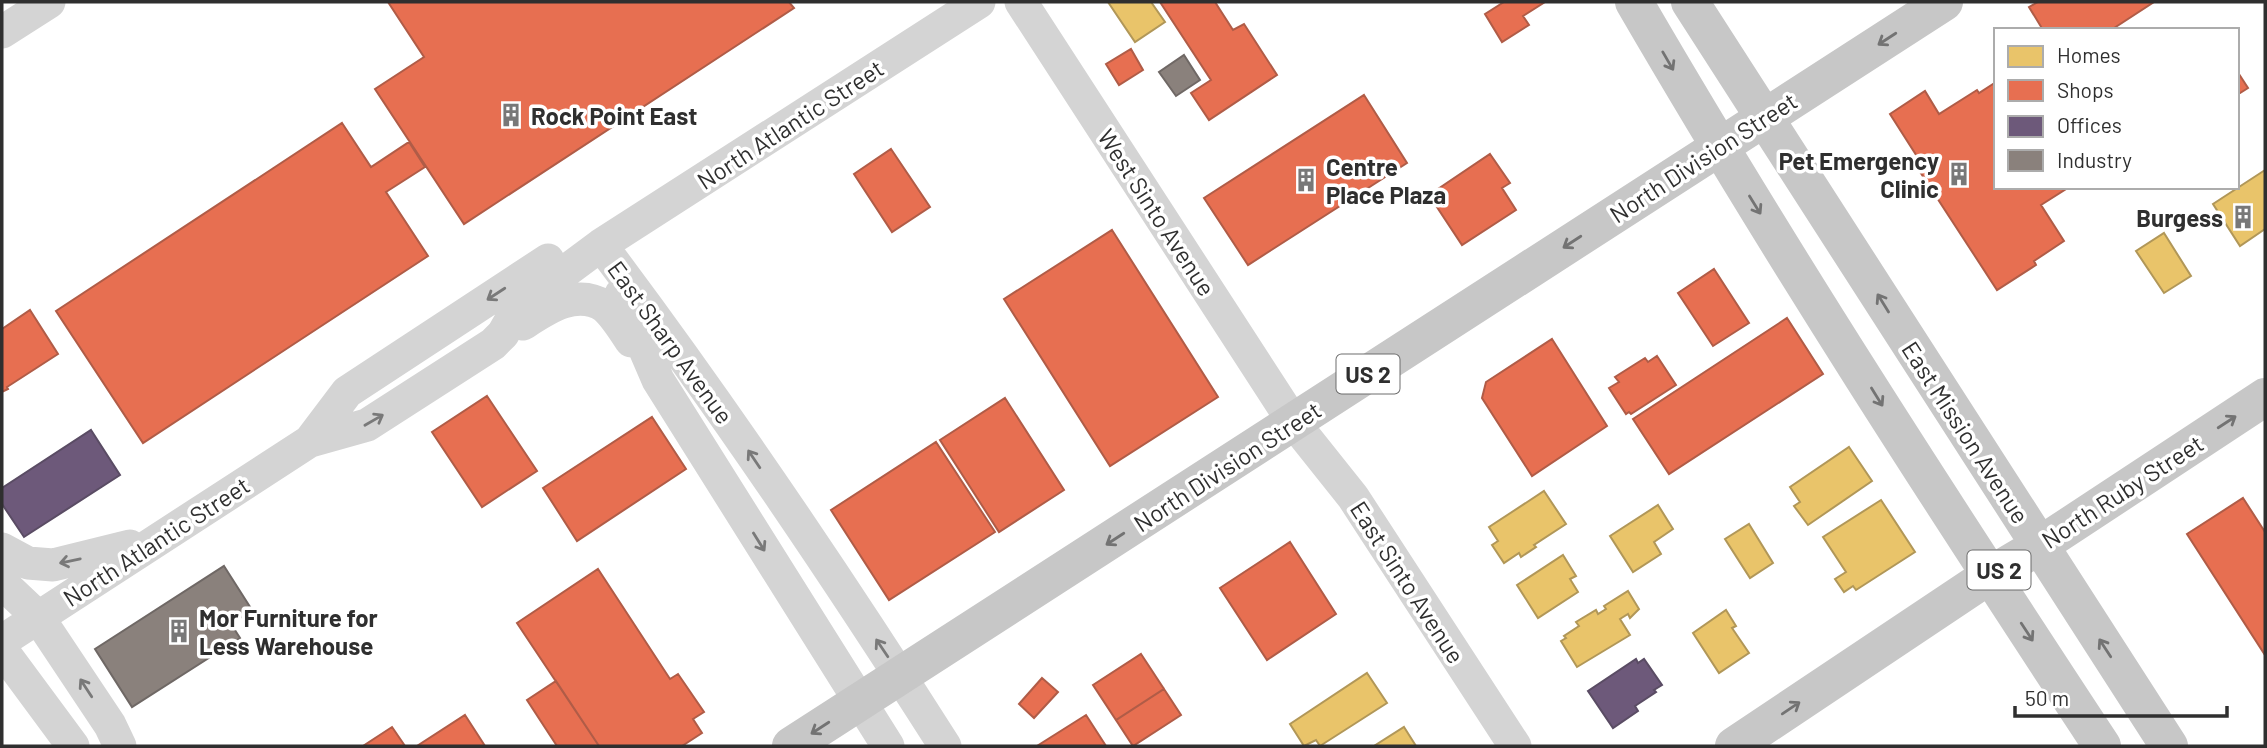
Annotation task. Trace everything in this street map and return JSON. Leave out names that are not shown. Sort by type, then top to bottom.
[{"type":"main road","points":[[1634,2],[1718,147],[2102,746]]},
{"type":"main road","name":"East Mission Avenue","points":[[1690,2],[2169,746]]},
{"type":"main road","name":"North Division Street","points":[[791,746],[1944,2]]},
{"type":"main road","name":"North Ruby Street","points":[[1734,746],[1990,575],[2039,546],[2265,397]]},
{"type":"street","points":[[2,32],[49,2]]},
{"type":"street","name":"North Atlantic Street","points":[[2,641],[310,441],[367,425],[493,344],[503,334],[515,313],[531,297],[601,245],[979,2]]},
{"type":"street","name":"West Sinto Avenue","points":[[1021,2],[1294,423]]},
{"type":"street","name":"North Atlantic Street","points":[[310,441],[347,392],[413,347],[548,261],[570,251],[601,245]]},
{"type":"street","name":"East Sharp Avenue","points":[[601,245],[658,380],[888,746]]},
{"type":"street","name":"East Sharp Avenue","points":[[601,245],[688,361],[901,676],[945,746]]},
{"type":"street","points":[[493,344],[547,309],[568,300],[588,300],[604,307],[658,380]]},
{"type":"street","name":"East Sinto Avenue","points":[[1294,423],[1353,497],[1515,746]]},
{"type":"street","points":[[2,549],[28,563],[53,565],[159,538]]},
{"type":"street","points":[[2,583],[38,617],[110,725],[120,746]]},
{"type":"street","points":[[2,650],[73,746]]},
{"type":"building: Homes","points":[[1108,2],[1151,2],[1165,22],[1135,42]]},
{"type":"building: Homes","name":"Burgess","points":[[2265,170],[2265,229],[2240,246],[2213,204]]},
{"type":"building: Homes","points":[[2164,233],[2191,276],[2164,293],[2136,251]]},
{"type":"building: Homes","points":[[1849,447],[1872,481],[1808,525],[1794,506],[1800,502],[1790,487]]},
{"type":"building: Homes","points":[[1544,491],[1566,524],[1521,557],[1519,553],[1504,563],[1492,545],[1498,541],[1489,527]]},
{"type":"building: Homes","points":[[1881,500],[1915,552],[1856,590],[1853,586],[1844,592],[1835,579],[1846,572],[1823,537]]},
{"type":"building: Homes","points":[[1658,505],[1673,529],[1654,542],[1661,554],[1633,572],[1610,536]]},
{"type":"building: Homes","points":[[1749,524],[1773,563],[1750,578],[1725,539]]},
{"type":"building: Homes","points":[[1563,555],[1576,576],[1570,579],[1578,592],[1538,618],[1517,585]]},
{"type":"building: Homes","points":[[1628,591],[1639,609],[1630,618],[1628,614],[1620,619],[1630,635],[1577,667],[1561,641],[1566,638],[1564,636],[1579,626],[1576,622],[1596,610],[1598,614],[1606,609],[1604,606]]},
{"type":"building: Homes","points":[[1726,610],[1736,626],[1732,628],[1749,653],[1719,673],[1693,633]]},
{"type":"building: Homes","points":[[1367,673],[1387,703],[1320,746],[1316,740],[1304,746],[1290,724]]},
{"type":"building: Homes","points":[[1404,727],[1416,746],[1374,746]]},
{"type":"building: Shops","name":"Rock Point East","points":[[388,2],[789,2],[794,8],[464,224],[375,89],[424,57]]},
{"type":"building: Shops","points":[[1160,2],[1215,2],[1233,30],[1244,24],[1277,75],[1209,120],[1191,93],[1211,80]]},
{"type":"building: Shops","points":[[1504,2],[1545,2],[1523,16],[1529,25],[1502,42],[1485,14]]},
{"type":"building: Shops","points":[[2038,2],[2154,2],[2114,28],[2042,28],[2029,7]]},
{"type":"building: Shops","points":[[1131,49],[1143,70],[1119,85],[1106,64]]},
{"type":"building: Shops","points":[[2239,74],[2248,88],[2239,94]]},
{"type":"building: Shops","name":"Pet Emergency Clinic","points":[[1994,83],[1994,189],[2066,189],[2041,205],[2064,241],[2034,261],[2036,265],[1997,290],[1913,161],[1918,158],[1890,114],[1925,91],[1939,114],[1977,90],[1979,93]]},
{"type":"building: Shops","name":"Centre Place Plaza","points":[[1364,95],[1407,163],[1248,265],[1204,198]]},
{"type":"building: Shops","points":[[342,123],[371,167],[409,142],[425,167],[386,192],[428,256],[143,443],[56,311]]},
{"type":"building: Shops","points":[[891,149],[930,207],[892,232],[854,174]]},
{"type":"building: Shops","points":[[1490,154],[1510,183],[1502,188],[1516,210],[1462,245],[1429,195]]},
{"type":"building: Shops","points":[[1112,230],[1218,397],[1110,466],[1004,299]]},
{"type":"building: Shops","points":[[1714,269],[1749,323],[1713,346],[1678,293]]},
{"type":"building: Shops","points":[[30,310],[58,354],[2,392],[2,329]]},
{"type":"building: Shops","points":[[1787,318],[1823,374],[1669,474],[1633,419]]},
{"type":"building: Shops","points":[[1552,339],[1607,426],[1532,476],[1482,398],[1486,382]]},
{"type":"building: Shops","points":[[1657,356],[1676,385],[1631,414],[1626,414],[1609,388],[1619,382],[1615,377],[1645,358],[1648,362]]},
{"type":"building: Shops","points":[[487,396],[537,471],[482,507],[432,432]]},
{"type":"building: Shops","points":[[1005,398],[1064,490],[999,532],[940,440]]},
{"type":"building: Shops","points":[[652,417],[686,469],[577,541],[543,488]]},
{"type":"building: Shops","points":[[936,442],[995,532],[889,600],[831,510]]},
{"type":"building: Shops","points":[[2243,498],[2265,532],[2265,655],[2187,534]]},
{"type":"building: Shops","points":[[1290,542],[1336,614],[1267,660],[1220,588]]},
{"type":"building: Shops","points":[[598,569],[670,679],[678,674],[704,712],[693,719],[702,733],[682,746],[599,746],[517,623]]},
{"type":"building: Shops","points":[[1141,654],[1164,689],[1116,720],[1093,685]]},
{"type":"building: Shops","points":[[1042,678],[1058,692],[1034,718],[1019,704]]},
{"type":"building: Shops","points":[[556,681],[599,746],[557,746],[527,700]]},
{"type":"building: Shops","points":[[1164,689],[1181,715],[1133,746],[1116,720]]},
{"type":"building: Shops","points":[[465,715],[485,746],[417,746]]},
{"type":"building: Shops","points":[[1086,715],[1106,746],[1037,746]]},
{"type":"building: Shops","points":[[392,727],[405,746],[363,746]]},
{"type":"building: Offices","points":[[91,430],[120,475],[24,537],[2,504],[2,488]]},
{"type":"building: Offices","points":[[1636,659],[1638,663],[1644,659],[1662,685],[1635,706],[1638,711],[1613,728],[1588,691]]},
{"type":"building: Industry","points":[[1184,55],[1200,80],[1176,96],[1159,72]]},
{"type":"building: Industry","name":"Mor Furniture for Less Warehouse","points":[[224,566],[252,610],[231,624],[240,638],[132,707],[95,649]]},
{"type":"place","name":"Rock Point East","points":[[511,115]]},
{"type":"place","name":"Pet Emergency Clinic","points":[[1959,174]]},
{"type":"place","name":"Centre Place Plaza","points":[[1306,180]]},
{"type":"place","name":"Burgess","points":[[2243,217]]},
{"type":"place","name":"Mor Furniture for Less Warehouse","points":[[179,631]]}]
